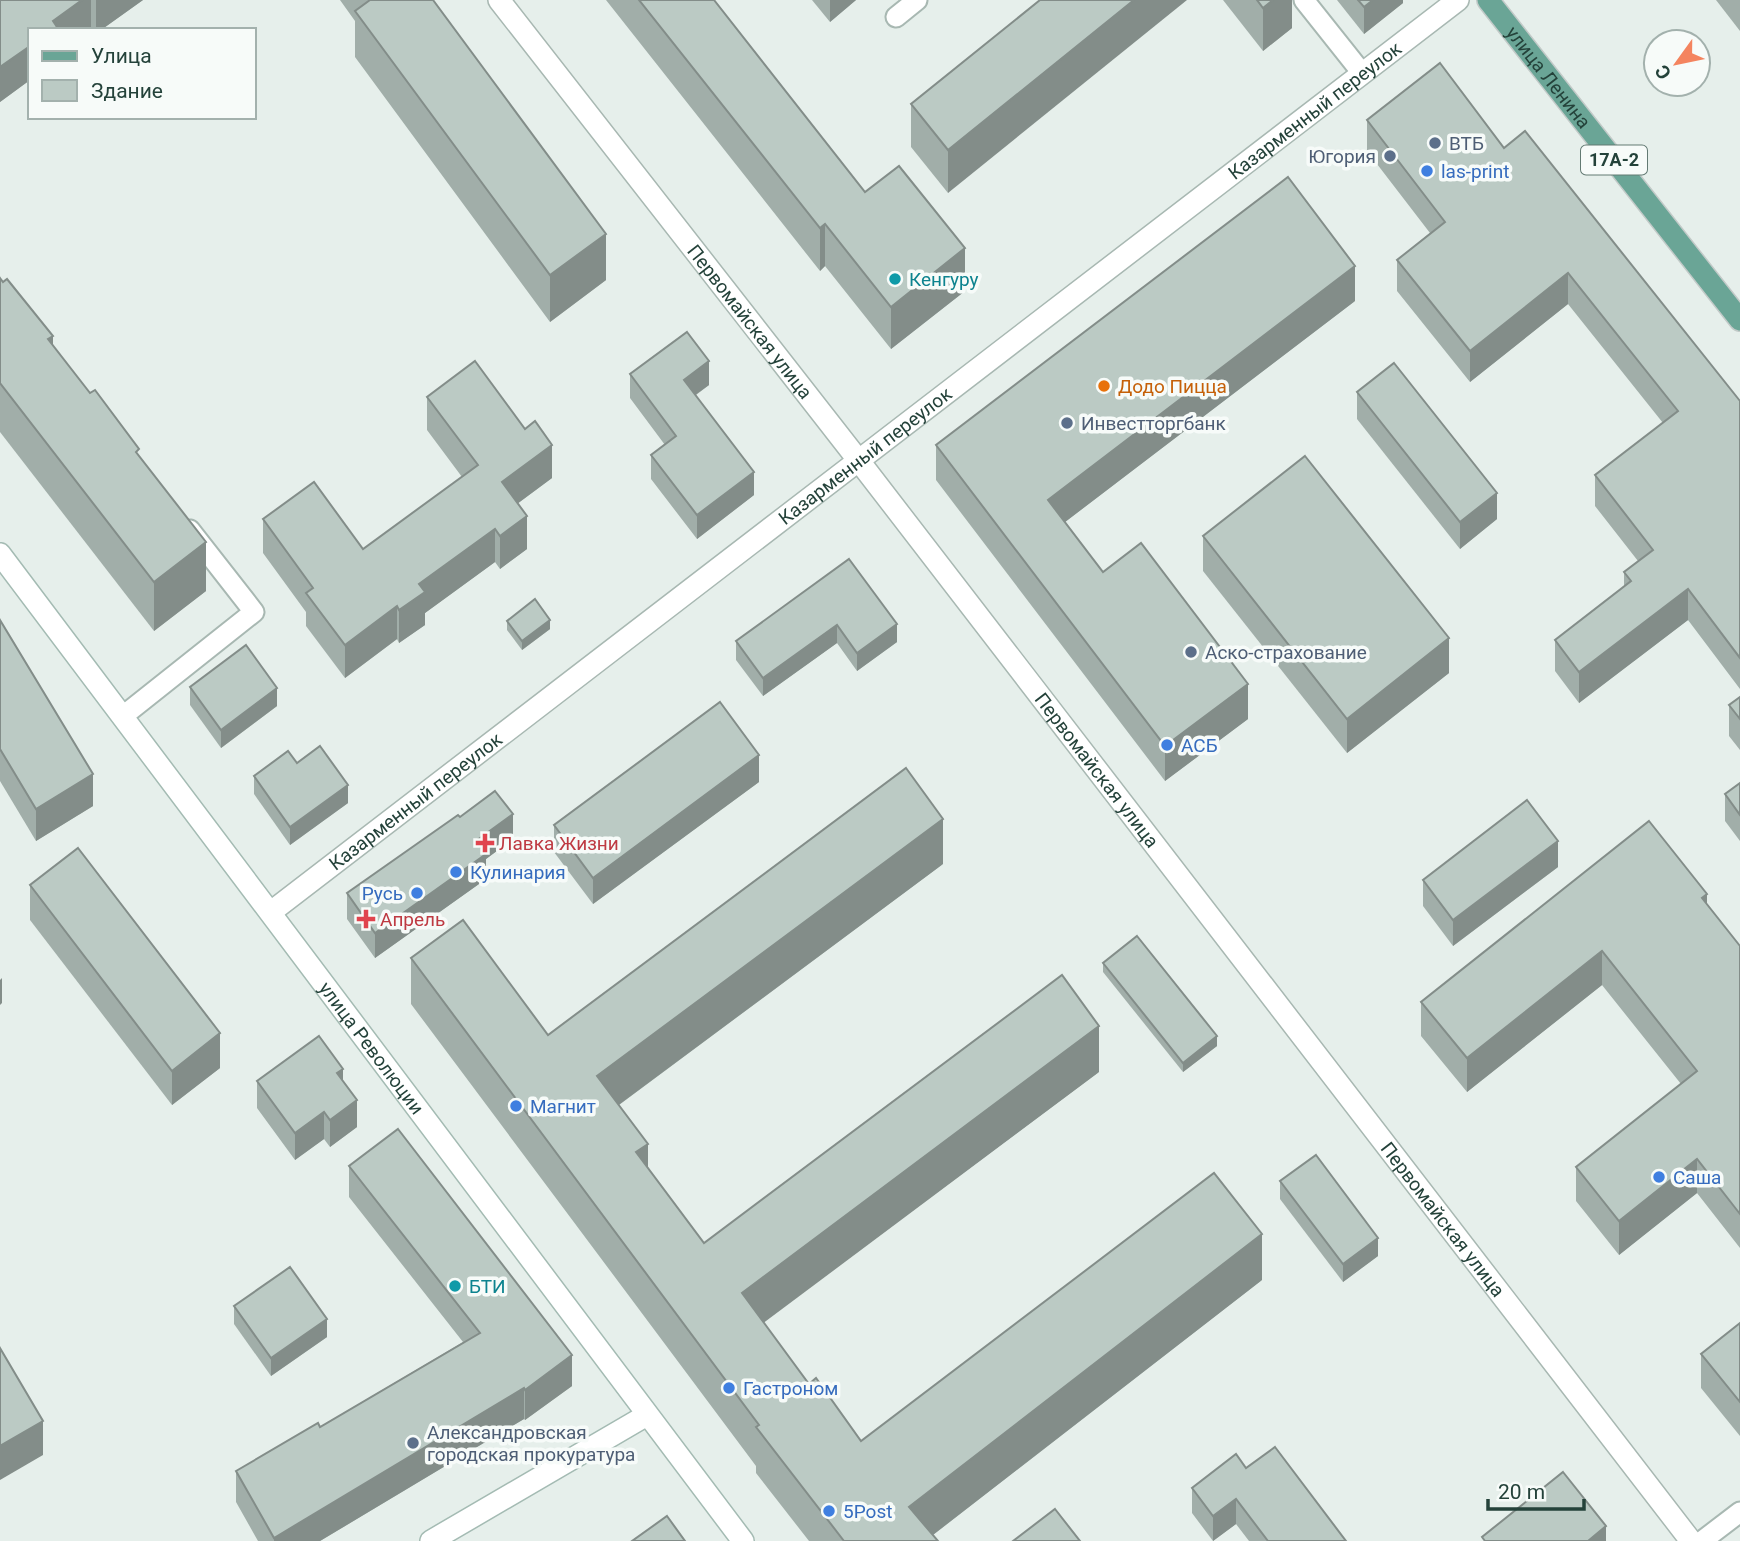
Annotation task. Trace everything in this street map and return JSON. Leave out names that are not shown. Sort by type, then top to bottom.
[{"type":"main road","name":"улица Ленина","points":[[1488,0],[1740,320]]},
{"type":"street","name":"Первомайская улица","points":[[499,0],[859,461],[1691,1541]]},
{"type":"street","name":"Казарменный переулок","points":[[271,912],[1458,0]]},
{"type":"street","name":"улица Революции","points":[[0,554],[743,1541]]},
{"type":"street","points":[[431,1541],[647,1415]]},
{"type":"lane","points":[[896,17],[917,0]]},
{"type":"lane","points":[[1304,0],[1362,73]]},
{"type":"lane","points":[[123,716],[254,612],[178,515]]},
{"type":"lane","points":[[1702,1541],[1740,1511]]},
{"type":"building","points":[[0,0],[82,0],[53,21],[55,28],[28,28],[28,47],[0,67]]},
{"type":"building","points":[[370,0],[433,0],[606,234],[550,275],[355,11]]},
{"type":"building","points":[[639,0],[714,0],[865,192],[899,166],[965,248],[891,307],[825,224],[820,228]]},
{"type":"building","points":[[1040,0],[1134,0],[948,150],[911,104]]},
{"type":"building","points":[[1257,0],[1273,0],[1263,8]]},
{"type":"building","points":[[1358,0],[1373,0],[1364,7]]},
{"type":"building","points":[[1440,63],[1504,148],[1525,131],[1740,401],[1740,658],[1688,589],[1579,672],[1555,640],[1631,581],[1624,572],[1653,550],[1595,475],[1678,411],[1568,273],[1470,351],[1397,260],[1445,222],[1367,120]]},
{"type":"building","points":[[1288,177],[1355,266],[1048,500],[1103,572],[1141,543],[1248,684],[1165,746],[936,445]]},
{"type":"building","points":[[0,278],[3,282],[7,279],[53,336],[48,339],[90,393],[95,390],[139,449],[136,452],[206,542],[154,582],[0,383]]},
{"type":"building","points":[[687,332],[709,361],[684,380],[754,472],[697,515],[651,455],[676,436],[630,374]]},
{"type":"building","points":[[475,361],[525,429],[535,421],[552,445],[502,482],[527,516],[500,536],[495,529],[419,584],[425,592],[399,610],[397,606],[345,645],[306,593],[313,588],[263,519],[314,482],[363,549],[478,465],[427,397]]},
{"type":"building","points":[[1394,363],[1497,493],[1460,522],[1357,392]]},
{"type":"building","points":[[1305,456],[1449,638],[1347,719],[1203,536]]},
{"type":"building","points":[[849,559],[897,624],[857,653],[837,625],[763,678],[736,641]]},
{"type":"building","points":[[535,599],[550,620],[522,641],[507,621]]},
{"type":"building","points":[[0,620],[93,774],[36,809],[0,749]]},
{"type":"building","points":[[246,645],[277,688],[221,730],[190,687]]},
{"type":"building","points":[[1740,697],[1740,719],[1729,705]]},
{"type":"building","points":[[720,702],[759,755],[593,878],[554,825]]},
{"type":"building","points":[[320,746],[348,785],[290,827],[254,776],[288,751],[297,763]]},
{"type":"building","points":[[906,768],[943,819],[597,1076],[648,1144],[636,1152],[704,1243],[1062,975],[1099,1026],[742,1293],[809,1384],[816,1378],[861,1441],[1214,1173],[1262,1234],[909,1507],[938,1541],[844,1541],[756,1427],[759,1425],[411,958],[463,920],[548,1035]]},
{"type":"building","points":[[1740,783],[1740,815],[1725,794]]},
{"type":"building","points":[[495,791],[513,814],[476,841],[486,854],[375,933],[347,893]]},
{"type":"building","points":[[1527,800],[1558,841],[1453,920],[1423,880]]},
{"type":"building","points":[[1649,821],[1707,894],[1702,898],[1740,946],[1740,1214],[1697,1159],[1619,1221],[1576,1167],[1697,1071],[1602,951],[1467,1058],[1421,1002]]},
{"type":"building","points":[[78,848],[220,1033],[172,1071],[30,885]]},
{"type":"building","points":[[1137,936],[1217,1036],[1183,1063],[1103,963]]},
{"type":"building","points":[[319,1036],[343,1069],[337,1073],[357,1100],[330,1120],[324,1112],[295,1133],[257,1081]]},
{"type":"building","points":[[398,1129],[572,1355],[525,1390],[524,1388],[274,1538],[236,1471],[318,1423],[320,1427],[480,1333],[349,1166]]},
{"type":"building","points":[[1316,1155],[1378,1238],[1343,1264],[1280,1181]]},
{"type":"building","points":[[290,1267],[327,1319],[271,1358],[234,1306]]},
{"type":"building","points":[[1740,1323],[1740,1402],[1701,1354]]},
{"type":"building","points":[[0,1348],[43,1421],[0,1446]]},
{"type":"building","points":[[1275,1447],[1346,1541],[1268,1541],[1236,1499],[1213,1516],[1192,1488],[1236,1454],[1246,1468]]},
{"type":"building","points":[[1563,1472],[1606,1526],[1588,1541],[1485,1541],[1482,1537]]},
{"type":"building","points":[[1055,1509],[1080,1541],[1013,1541]]},
{"type":"building","points":[[667,1516],[685,1541],[632,1541]]},
{"type":"place","name":"ВТБ","points":[[1435,143]]},
{"type":"place","name":"Югория","points":[[1390,156]]},
{"type":"place","name":"las-print","points":[[1427,171]]},
{"type":"place","name":"Кенгуру","points":[[895,279]]},
{"type":"place","name":"Додо Пицца","points":[[1104,386]]},
{"type":"place","name":"Инвестторгбанк","points":[[1067,423]]},
{"type":"place","name":"Аско-страхование","points":[[1191,652]]},
{"type":"place","name":"АСБ","points":[[1167,745]]},
{"type":"place","name":"Лавка Жизни","points":[[485,843]]},
{"type":"place","name":"Кулинария","points":[[456,872]]},
{"type":"place","name":"Русь","points":[[417,893]]},
{"type":"place","name":"Апрель","points":[[366,919]]},
{"type":"place","name":"Магнит","points":[[516,1106]]},
{"type":"place","name":"Саша","points":[[1659,1177]]},
{"type":"place","name":"БТИ","points":[[455,1286]]},
{"type":"place","name":"Гастроном","points":[[729,1388]]},
{"type":"place","name":"Александровская городская прокуратура","points":[[413,1443]]},
{"type":"place","name":"5Post","points":[[829,1511]]}]
